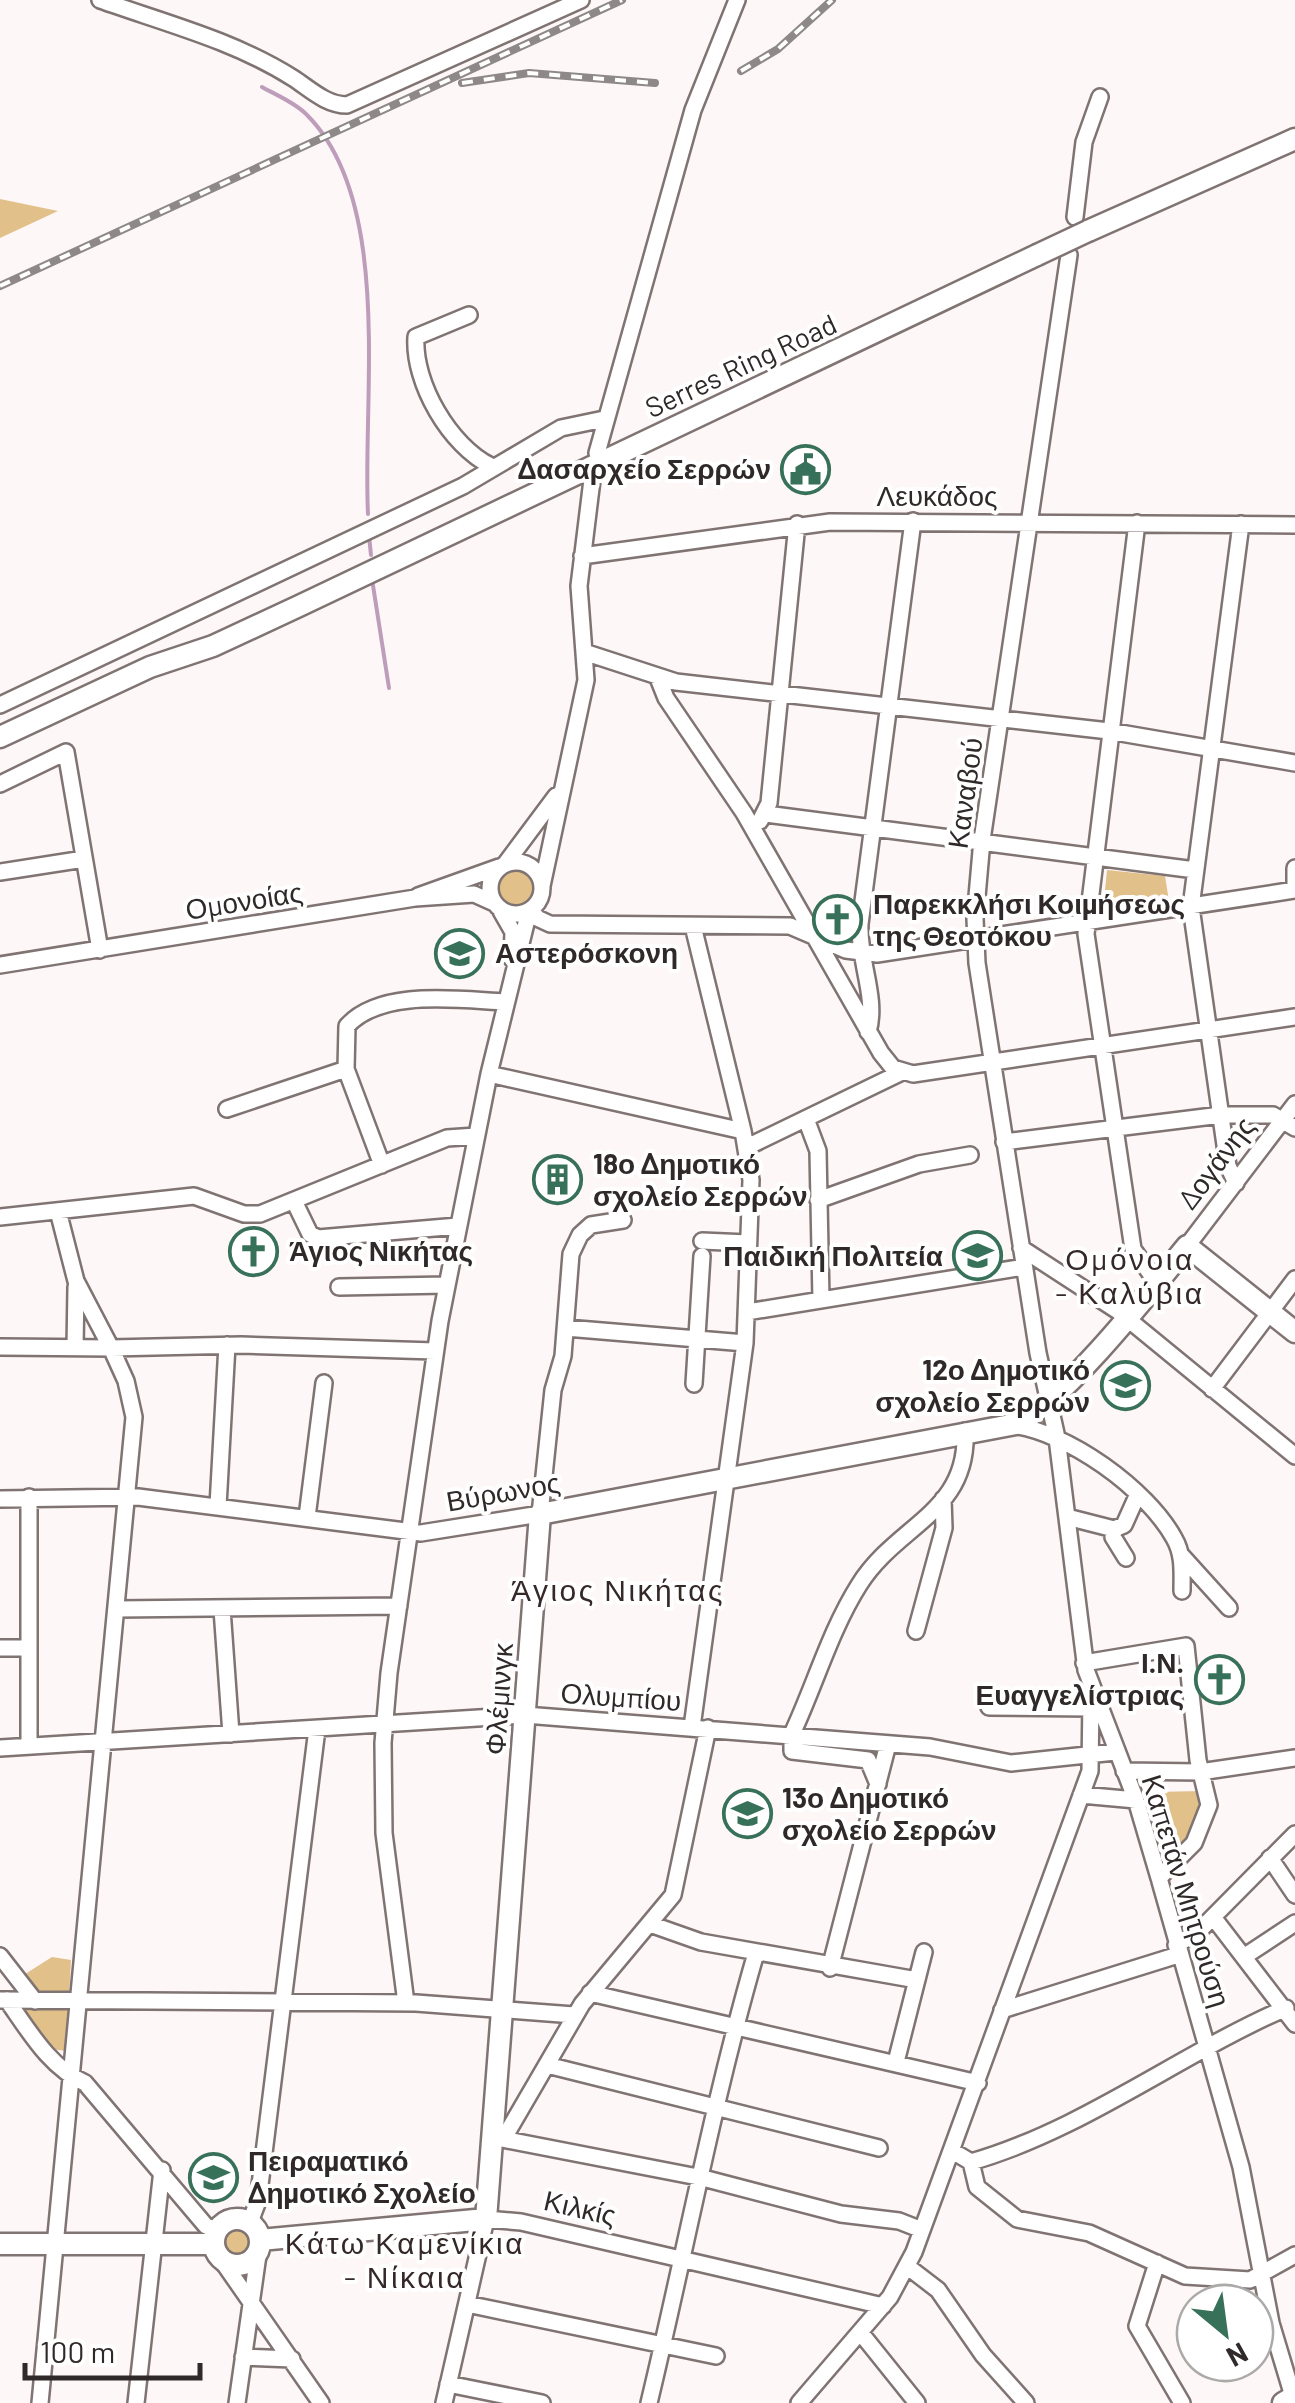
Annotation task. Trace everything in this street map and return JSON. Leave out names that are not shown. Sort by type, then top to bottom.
[{"type":"main road","name":"Serres Ring Road","points":[[0,752],[156,680],[213,646],[1037,255],[1082,224],[1294,140]]},
{"type":"main road","name":"Serres Ring Road","points":[[0,737],[150,667],[213,646]]},
{"type":"main road","name":"Δογάνης","points":[[1012,1425],[1049,1397],[1127,1318],[1187,1246]]},
{"type":"main road","points":[[1187,1246],[1295,1332]]},
{"type":"main road","name":"Βύρωνος","points":[[540,1514],[1012,1425]]},
{"type":"main road","name":"Φλέμινγκ","points":[[486,2219],[499,2138],[502,2006],[540,1514]]},
{"type":"main road","name":"Κιλκίς","points":[[256,2237],[486,2219]]},
{"type":"main road","points":[[231,2220],[256,2237],[242,2264],[228,2264],[216,2243],[231,2220]]},
{"type":"main road","points":[[0,2244],[216,2243]]},
{"type":"main road","points":[[1283,2403],[1295,2398]]},
{"type":"street","points":[[100,0],[229,45],[290,76],[334,105],[347,106],[581,0]]},
{"type":"street","points":[[597,453],[693,110],[737,0]]},
{"type":"street","points":[[1082,224],[1084,142],[1100,96]]},
{"type":"street","name":"Καναβού","points":[[1049,1397],[1024,1267],[975,940],[982,840],[1069,255]]},
{"type":"street","points":[[469,315],[416,336],[416,366],[467,455],[491,466]]},
{"type":"street","points":[[0,705],[463,486],[561,428],[604,419]]},
{"type":"street","points":[[513,968],[536,901],[584,695],[587,653],[579,599],[592,480]]},
{"type":"street","points":[[868,1032],[872,1013],[860,954],[914,521]]},
{"type":"street","points":[[753,829],[766,814],[797,524]]},
{"type":"street","name":"Λευκάδος","points":[[582,556],[797,524],[1295,524]]},
{"type":"street","points":[[1137,524],[1086,924],[1134,1254],[1157,1283]]},
{"type":"street","points":[[1236,1183],[1228,1166],[1191,907],[1241,524]]},
{"type":"street","points":[[587,653],[658,678],[1109,731],[1295,762]]},
{"type":"street","points":[[658,678],[666,698],[753,829],[868,1032],[886,1061],[902,1072]]},
{"type":"street","points":[[0,784],[66,752],[100,950]]},
{"type":"street","points":[[406,2002],[384,1833],[385,1722],[446,1285],[513,968],[513,932],[497,906],[490,880],[561,788]]},
{"type":"street","points":[[766,814],[1195,870]]},
{"type":"street","points":[[0,872],[84,860]]},
{"type":"street","points":[[415,898],[502,865],[530,866],[541,921],[790,926],[860,954],[1086,924],[1295,889],[1295,868]]},
{"type":"street","name":"Ομονοίας","points":[[0,966],[415,898],[474,894],[497,906]]},
{"type":"street","points":[[497,906],[511,914],[536,901]]},
{"type":"street","points":[[522,950],[539,933],[564,923]]},
{"type":"street","points":[[693,926],[744,1130],[748,1243],[744,1348],[680,1878],[670,1901],[590,1993],[499,2138],[703,2178],[841,2214],[899,2221],[922,2230]]},
{"type":"street","points":[[382,1165],[346,1069],[347,1026],[366,1013],[397,1002],[506,1002]]},
{"type":"street","points":[[747,1148],[902,1072],[1295,1017]]},
{"type":"street","points":[[227,1109],[346,1069]]},
{"type":"street","points":[[489,1074],[744,1130]]},
{"type":"street","name":"Δογάνης","points":[[1187,1246],[1289,1123],[1295,1104]]},
{"type":"street","points":[[1004,1142],[1221,1115],[1268,1114],[1289,1123]]},
{"type":"street","points":[[806,1118],[818,1151],[821,1300]]},
{"type":"street","points":[[0,1217],[194,1196],[254,1215],[454,1136],[476,1136]]},
{"type":"street","points":[[818,1200],[920,1164],[970,1155]]},
{"type":"street","points":[[294,1201],[310,1234],[318,1238],[458,1226]]},
{"type":"street","points":[[40,2403],[134,1418],[126,1381],[76,1281],[58,1211]]},
{"type":"street","name":"Φλέμινγκ","points":[[540,1514],[575,1242],[591,1226],[623,1220]]},
{"type":"street","points":[[694,1384],[702,1248],[748,1243]]},
{"type":"street","points":[[1021,1248],[1127,1318],[1295,1455]]},
{"type":"street","points":[[747,1312],[1024,1267]]},
{"type":"street","points":[[1212,1389],[1295,1279]]},
{"type":"street","points":[[75,1348],[76,1281]]},
{"type":"street","points":[[338,1287],[446,1285]]},
{"type":"street","points":[[566,1328],[697,1338],[744,1348]]},
{"type":"street","points":[[0,1347],[227,1345],[435,1351]]},
{"type":"street","points":[[218,1506],[227,1345]]},
{"type":"street","points":[[307,1517],[324,1383]]},
{"type":"street","name":"Καπετάν Μητρούση","points":[[1049,1397],[1084,1663],[1136,1800],[1159,1878],[1244,2179],[1275,2340],[1295,2398]]},
{"type":"street","points":[[1012,1425],[1057,1438],[1137,1496],[1228,1608]]},
{"type":"street","points":[[878,1784],[868,1760],[792,1751],[792,1734],[860,1584],[960,1479],[966,1431]]},
{"type":"street","name":"Βύρωνος","points":[[0,1498],[125,1496],[431,1532],[540,1514]]},
{"type":"street","points":[[1067,1517],[1114,1528],[1124,1525],[1137,1496]]},
{"type":"street","points":[[29,1498],[29,1746]]},
{"type":"street","points":[[916,1631],[944,1528],[943,1500]]},
{"type":"street","points":[[1114,1528],[1114,1537],[1126,1558]]},
{"type":"street","points":[[1182,1556],[1182,1592]]},
{"type":"street","points":[[117,1609],[399,1606]]},
{"type":"street","points":[[222,1609],[231,1734]]},
{"type":"street","points":[[1084,1663],[1186,1646],[1200,1772],[1209,1799],[1203,1826],[1184,1857],[1159,1878]]},
{"type":"street","points":[[0,1648],[29,1648]]},
{"type":"street","points":[[800,2403],[883,2306],[908,2268],[954,2152],[1081,1795],[1092,1755],[1090,1687]]},
{"type":"street","points":[[989,1707],[1091,1708]]},
{"type":"street","name":"Ολυμπίου","points":[[0,1748],[525,1715],[948,1749],[1011,1763],[1116,1752]]},
{"type":"street","points":[[237,2403],[253,2304],[258,2201],[317,1728]]},
{"type":"street","points":[[830,1968],[888,1744]]},
{"type":"street","points":[[1124,1772],[1200,1772],[1295,1758]]},
{"type":"street","points":[[1081,1795],[1136,1800]]},
{"type":"street","points":[[1002,2010],[1177,1950],[1295,1834]]},
{"type":"street","points":[[1270,1858],[1295,1895]]},
{"type":"street","points":[[1213,1917],[1295,2024]]},
{"type":"street","points":[[650,1924],[700,1942],[830,1968],[917,1980]]},
{"type":"street","points":[[1245,1956],[1295,1924]]},
{"type":"street","points":[[896,2062],[924,1952]]},
{"type":"street","points":[[650,2403],[703,2178],[714,2110],[756,1953]]},
{"type":"street","points":[[0,1956],[35,2001]]},
{"type":"street","points":[[590,1993],[978,2083]]},
{"type":"street","points":[[4,2000],[406,2002],[502,2006],[574,2016]]},
{"type":"street","points":[[4,2000],[70,2076],[85,2083],[162,2170],[206,2226],[253,2304],[321,2403]]},
{"type":"street","points":[[971,2162],[1099,2105],[1205,2046],[1286,2008]]},
{"type":"street","points":[[547,2065],[714,2110],[879,2148]]},
{"type":"street","points":[[954,2152],[971,2162],[977,2187],[1006,2213],[1053,2230],[1089,2233],[1157,2263],[1206,2279],[1243,2281],[1262,2275],[1295,2255]]},
{"type":"street","points":[[136,2403],[162,2170]]},
{"type":"street","points":[[444,2403],[486,2219]]},
{"type":"street","name":"Κιλκίς","points":[[486,2219],[522,2222],[883,2306]]},
{"type":"street","points":[[1157,2263],[1137,2326],[1182,2403]]},
{"type":"street","points":[[908,2268],[938,2290],[984,2355],[1026,2403]]},
{"type":"street","points":[[467,2304],[716,2356]]},
{"type":"street","points":[[860,2332],[917,2403]]},
{"type":"street","points":[[242,2357],[292,2359]]},
{"type":"street","points":[[448,2384],[542,2403]]},
{"type":"shaded area","points":[[0,199],[58,211],[0,238]]},
{"type":"shaded area","points":[[516,868],[529,874],[535,887],[529,900],[516,906],[503,900],[497,887],[503,874]]},
{"type":"shaded area","points":[[1107,870],[1165,876],[1169,901],[1103,911]]},
{"type":"shaded area","points":[[1205,1791],[1198,1829],[1167,1868],[1147,1799],[1150,1792]]},
{"type":"shaded area","points":[[52,1957],[71,1960],[69,1996],[37,1996],[22,1976]]},
{"type":"shaded area","points":[[21,2006],[69,2009],[66,2051],[50,2049]]},
{"type":"shaded area","points":[[237,2227],[251,2236],[252,2242],[243,2256],[237,2257],[223,2248],[222,2242],[231,2228]]},
{"type":"waterway","points":[[262,87],[307,115],[334,152],[352,198],[363,249],[368,304],[368,514]]},
{"type":"waterway","points":[[369,536],[371,555]]},
{"type":"waterway","points":[[372,579],[389,688]]},
{"type":"railway","points":[[0,286],[622,0]]},
{"type":"railway","points":[[741,71],[778,49],[832,0]]},
{"type":"railway","points":[[462,83],[529,73],[655,83]]},
{"type":"place","name":"Δασαρχείο Σερρών","points":[[806,469]]},
{"type":"place","name":"Παρεκκλήσι Κοιμήσεως της Θεοτόκου","points":[[838,920]]},
{"type":"place","name":"Αστερόσκονη","points":[[460,953]]},
{"type":"place","name":"18ο Δημοτικό σχολείο Σερρών","points":[[558,1180]]},
{"type":"place","name":"Άγιος Νικήτας","points":[[254,1251]]},
{"type":"place","name":"Παιδική Πολιτεία","points":[[978,1256]]},
{"type":"place","name":"12ο Δημοτικό σχολείο Σερρών","points":[[1125,1386]]},
{"type":"place","name":"Ι.Ν. Ευαγγελίστριας","points":[[1219,1679]]},
{"type":"place","name":"13ο Δημοτικό σχολείο Σερρών","points":[[747,1814]]},
{"type":"place","name":"Πειραματικό Δημοτικό Σχολείο","points":[[213,2177]]},
{"type":"district","name":"Ομόνοια - Καλύβια","points":[[1130,1277]]},
{"type":"district","name":"Άγιος Νικήτας","points":[[618,1591]]},
{"type":"district","name":"Κάτω Καμενίκια - Νίκαια","points":[[405,2261]]}]
